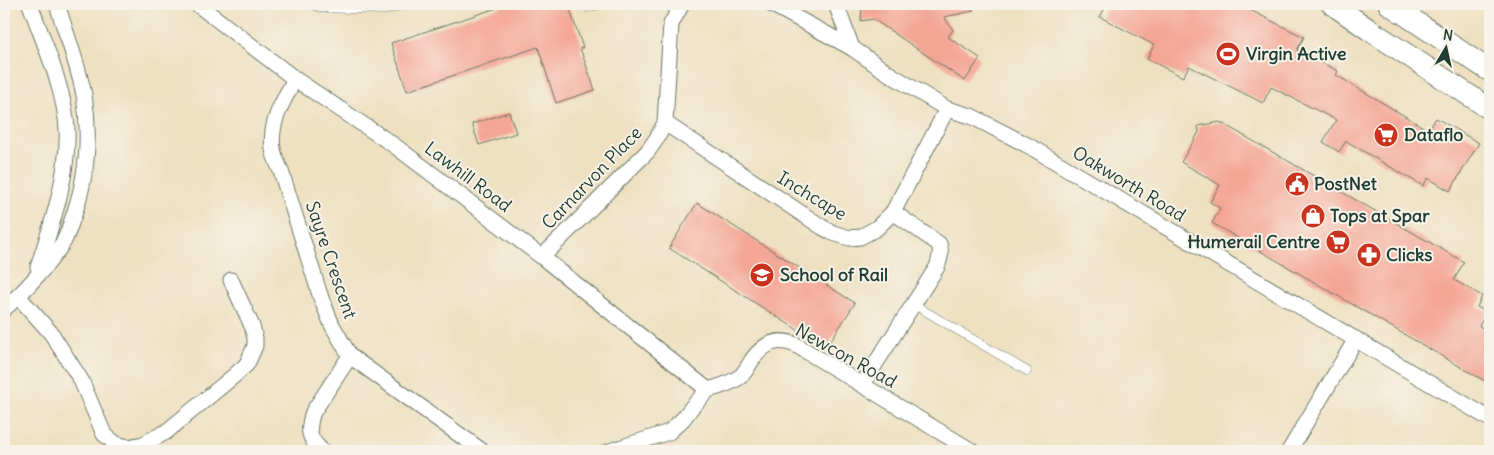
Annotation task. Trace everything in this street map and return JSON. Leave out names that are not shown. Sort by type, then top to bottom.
[{"type":"main road","points":[[1332,4],[1490,109]]},
{"type":"main road","points":[[1389,4],[1490,71]]},
{"type":"street","points":[[30,4],[58,84],[67,127],[67,154],[55,213],[34,280]]},
{"type":"street","points":[[4,309],[34,280],[64,240],[76,207],[87,156],[87,120],[84,95],[57,4]]},
{"type":"street","name":"Lawhill Road","points":[[197,4],[294,79],[395,146],[542,257],[708,390]]},
{"type":"street","name":"Carnarvon Place","points":[[542,257],[648,151],[657,138],[664,124],[671,24],[682,4]]},
{"type":"street","name":"Oakworth Road","points":[[771,4],[788,8],[947,109],[971,116],[1029,146],[1490,419]]},
{"type":"street","points":[[836,4],[852,48]]},
{"type":"street","name":"Sayre Crescent","points":[[294,79],[276,115],[272,138],[273,151],[321,298],[332,325],[350,356],[482,451]]},
{"type":"street","name":"Inchcape","points":[[664,124],[833,233],[849,238],[860,237],[877,228],[893,212],[947,109]]},
{"type":"street","points":[[862,385],[937,267],[941,250],[939,244],[893,212]]},
{"type":"street","points":[[18,296],[51,333],[81,380],[112,448],[128,447],[143,444],[166,432],[247,364],[255,346],[255,338],[252,326],[231,280]]},
{"type":"street","points":[[1289,451],[1356,339]]},
{"type":"street","name":"Newcon Road","points":[[708,390],[733,381],[743,374],[754,358],[769,343],[788,342],[972,451]]},
{"type":"street","points":[[322,451],[313,443],[309,432],[309,422],[313,412],[350,356]]},
{"type":"street","points":[[610,451],[669,432],[683,420],[708,390]]},
{"type":"lane","points":[[312,4],[320,8],[386,10],[402,4]]},
{"type":"lane","points":[[588,8],[601,4]]},
{"type":"lane","points":[[914,304],[1027,371]]},
{"type":"building","points":[[509,4],[568,4],[583,48],[580,48],[595,90],[556,103],[538,47],[407,91],[391,43]]},
{"type":"building","points":[[862,4],[973,4],[973,11],[944,17],[953,30],[948,37],[980,58],[965,81],[873,19],[861,21]]},
{"type":"building","name":"Virgin Active","points":[[1107,4],[1238,4],[1304,37],[1297,50],[1338,71],[1336,75],[1428,130],[1436,118],[1479,143],[1450,191],[1428,178],[1423,186],[1346,141],[1339,152],[1323,142],[1336,120],[1271,87],[1263,103],[1189,66],[1183,77],[1147,59],[1154,45],[1100,17]]},
{"type":"building","points":[[509,112],[516,133],[479,145],[472,124]]},
{"type":"building","name":"Humerail Centre","points":[[1220,122],[1464,262],[1454,280],[1482,296],[1477,307],[1487,312],[1479,326],[1490,332],[1490,384],[1212,223],[1220,208],[1210,202],[1220,185],[1181,162],[1199,132],[1198,126]]},
{"type":"building","name":"School of Rail","points":[[697,203],[855,303],[826,348],[669,248]]},
{"type":"place","name":"Virgin Active","points":[[1228,54]]},
{"type":"place","name":"Dataflo","points":[[1386,135]]},
{"type":"place","name":"PostNet","points":[[1297,184]]},
{"type":"place","name":"Tops at Spar","points":[[1313,216]]},
{"type":"place","name":"Humerail Centre","points":[[1338,242]]},
{"type":"place","name":"Clicks","points":[[1369,255]]},
{"type":"place","name":"School of Rail","points":[[762,275]]}]
